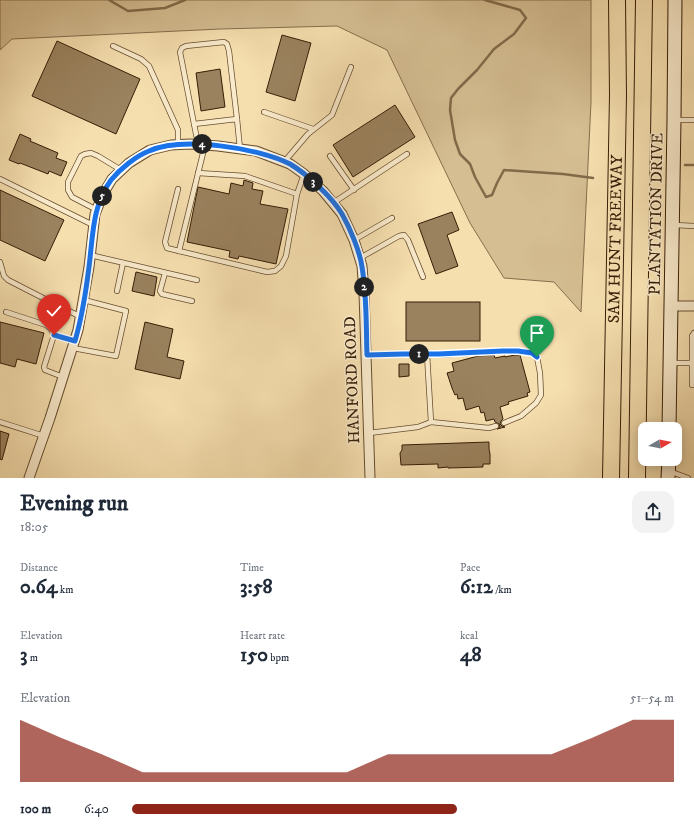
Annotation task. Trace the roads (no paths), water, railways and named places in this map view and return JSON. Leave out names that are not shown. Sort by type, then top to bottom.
[{"type":"highway","name":"SAM HUNT FREEWAY","points":[[611,478],[618,95],[617,0]]},
{"type":"highway","name":"SAM HUNT FREEWAY","points":[[638,478],[644,0]]},
{"type":"highway","points":[[642,236],[645,478]]},
{"type":"highway","points":[[600,478],[614,303]]},
{"type":"street","name":"PLANTATION DRIVE","points":[[670,422],[675,0]]},
{"type":"street","name":"HANFORD ROAD","points":[[29,478],[74,344],[84,300],[94,225],[97,210],[103,194],[112,179],[121,170],[129,163],[150,150],[178,144],[201,144],[256,151],[290,164],[323,191],[342,214],[354,240],[362,266],[367,355],[370,478]]},
{"type":"street","points":[[672,306],[694,306]]},
{"type":"lane","points":[[179,251],[198,173],[201,144],[194,124],[180,52],[182,48],[186,46],[224,42],[226,44],[229,50],[240,149]]},
{"type":"lane","points":[[113,46],[141,59],[149,66],[178,130],[178,144]]},
{"type":"lane","points":[[284,162],[313,129],[332,115],[351,67]]},
{"type":"lane","points":[[264,112],[313,129]]},
{"type":"lane","points":[[194,124],[237,120]]},
{"type":"lane","points":[[674,120],[694,120]]},
{"type":"lane","points":[[97,210],[72,197],[68,190],[68,182],[81,156],[91,153],[121,170]]},
{"type":"lane","points":[[333,203],[407,154]]},
{"type":"lane","points":[[330,156],[354,190]]},
{"type":"lane","points":[[198,173],[245,176],[297,194]]},
{"type":"lane","points":[[178,189],[165,242],[166,248],[267,272],[275,271],[281,266],[286,256],[297,194],[304,174]]},
{"type":"lane","points":[[0,178],[94,225]]},
{"type":"lane","points":[[354,240],[392,218]]},
{"type":"lane","points":[[673,225],[694,226]]},
{"type":"lane","points":[[360,258],[399,236],[404,235],[408,240],[423,277]]},
{"type":"lane","points":[[90,255],[197,280]]},
{"type":"lane","points":[[0,262],[4,276],[8,280],[81,317]]},
{"type":"lane","points":[[117,291],[123,263]]},
{"type":"lane","points":[[165,273],[160,291],[162,294],[192,301]]},
{"type":"lane","points":[[6,312],[46,325],[51,329],[54,335],[74,344],[116,356],[126,311],[84,300]]},
{"type":"lane","points":[[694,333],[692,336],[691,363],[692,384],[694,385]]},
{"type":"lane","points":[[54,335],[44,367],[45,370],[63,377]]},
{"type":"lane","points":[[367,355],[518,351],[532,353],[537,357],[540,373],[541,395],[536,403],[521,416],[504,423]]},
{"type":"lane","points":[[426,354],[431,422]]},
{"type":"lane","points":[[671,363],[691,363]]},
{"type":"lane","points":[[0,422],[44,436]]},
{"type":"lane","points":[[369,433],[418,427],[431,422],[489,428],[496,426]]},
{"type":"lane","points":[[668,469],[688,478]]},
{"type":"waterway","points":[[109,0],[128,11],[165,8],[185,0]]},
{"type":"waterway","points":[[485,0],[520,10],[526,18],[514,34],[494,49],[451,98],[450,110],[455,140],[460,154],[470,164],[486,197],[492,195],[504,170],[563,174],[593,178]]},
{"type":"waterway","points":[[685,165],[694,165]]}]
